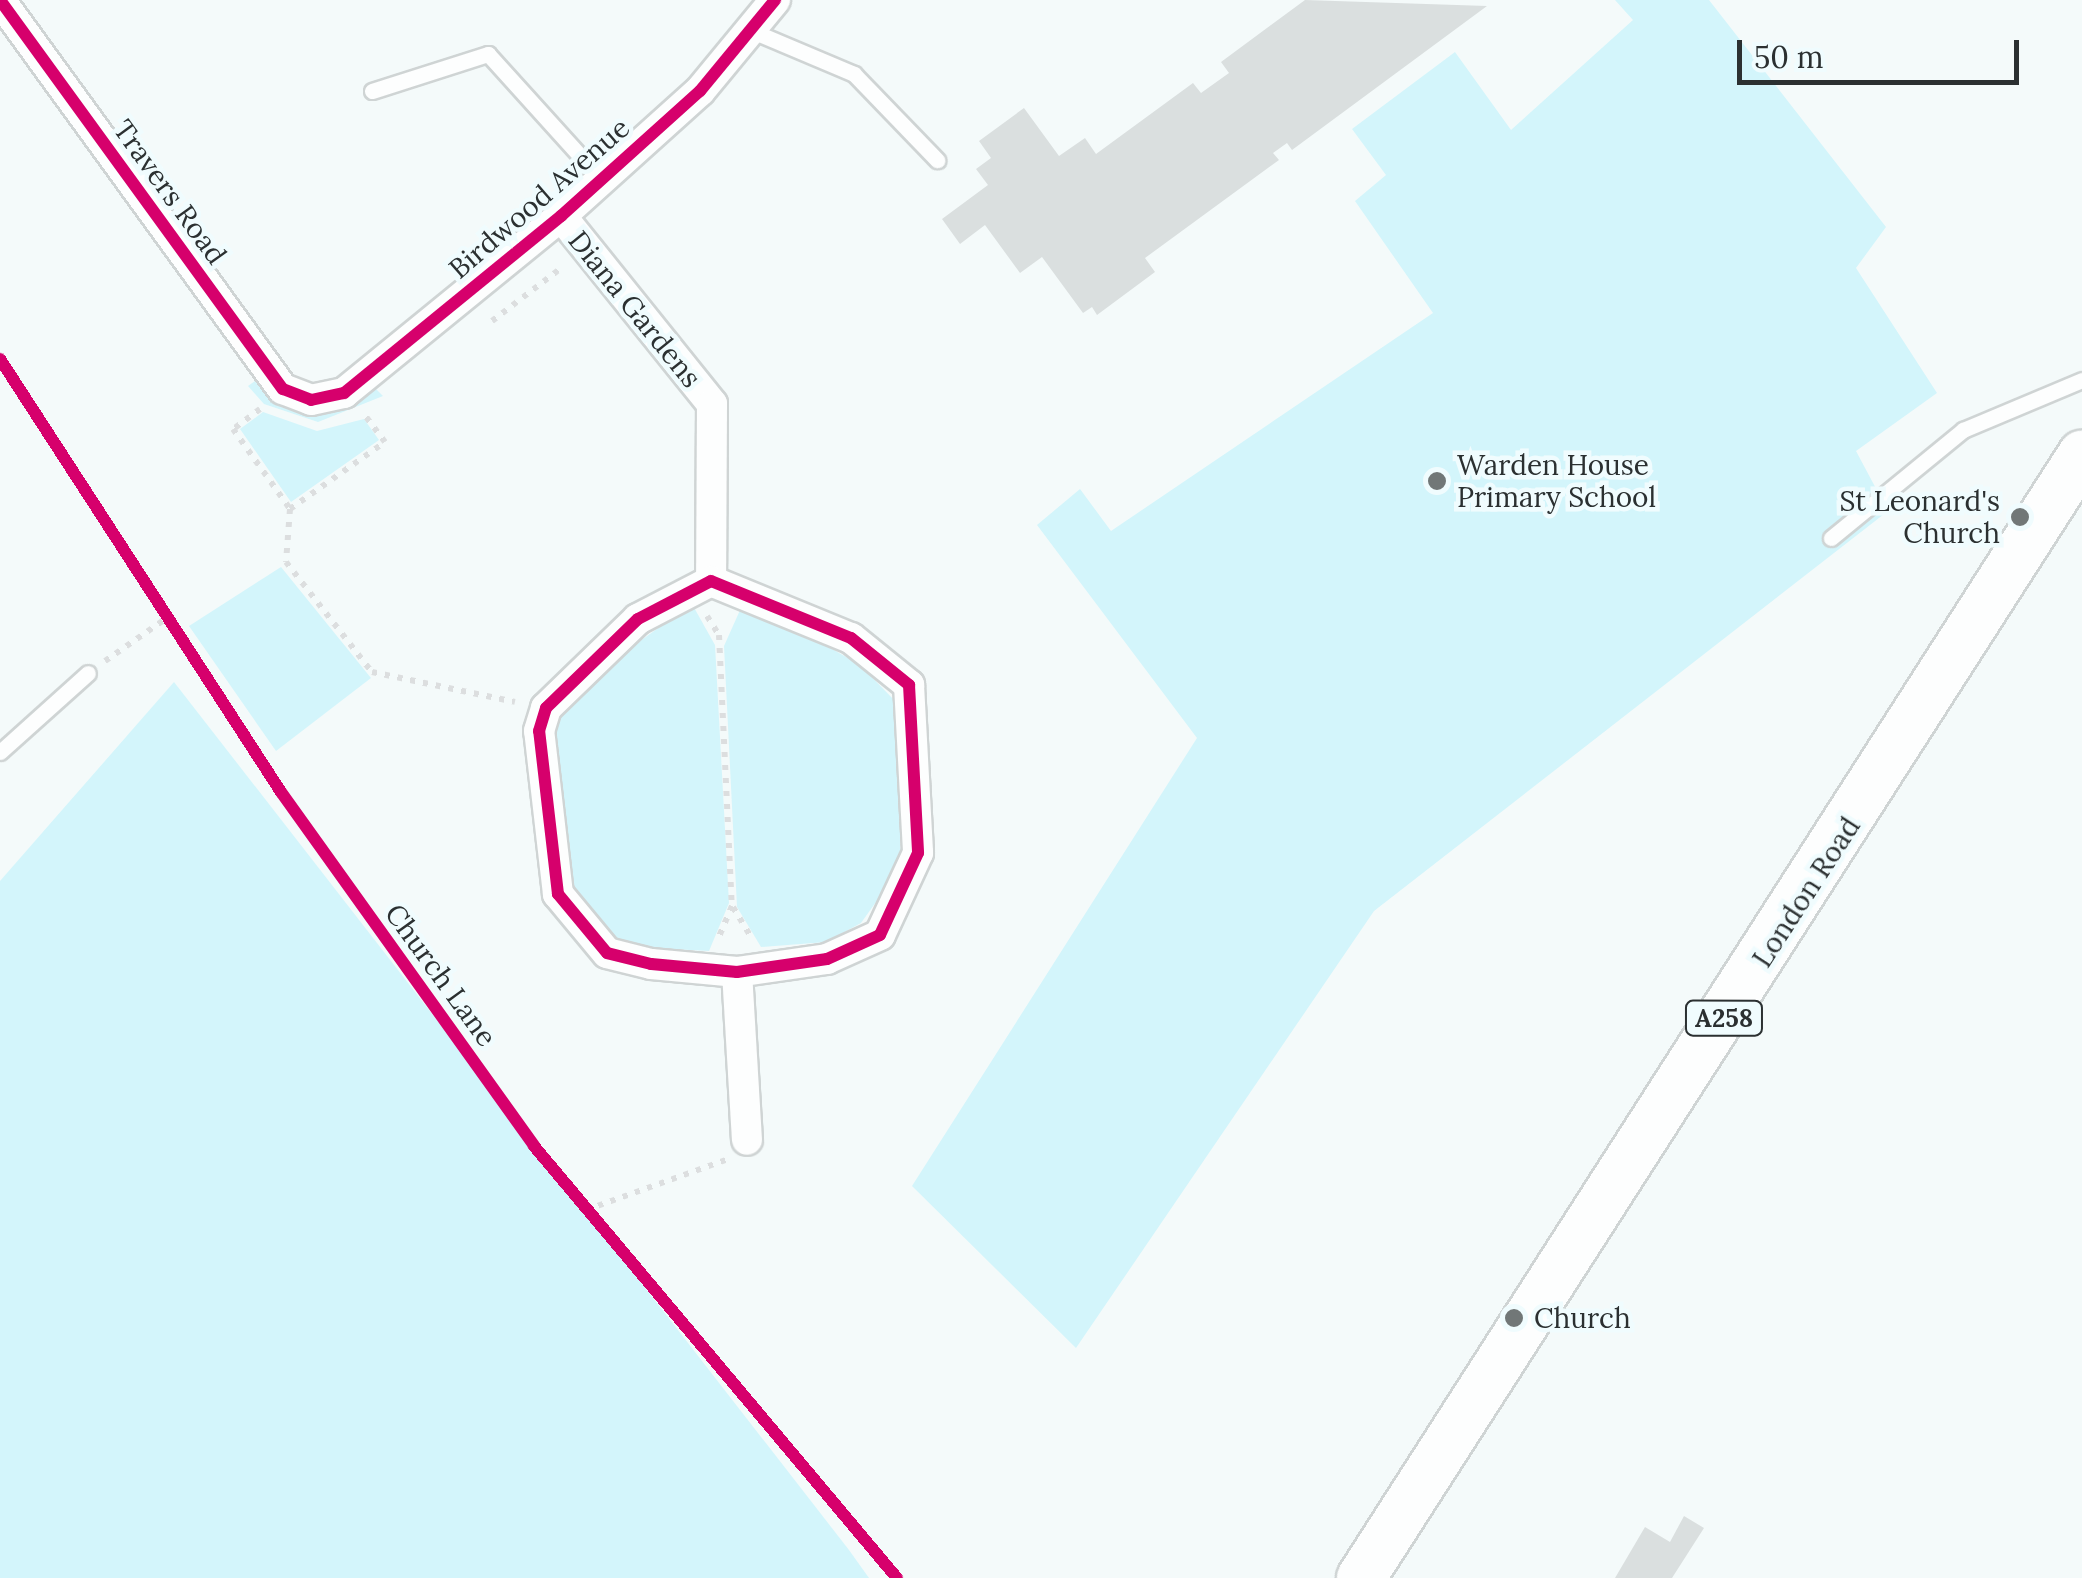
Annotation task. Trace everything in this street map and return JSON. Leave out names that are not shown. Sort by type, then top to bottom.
[{"type":"main road","name":"London Road","points":[[1361,1578],[2082,454]]},
{"type":"street","name":"Travers Road","points":[[0,0],[283,389],[311,400]]},
{"type":"street","name":"Birdwood Avenue","points":[[311,400],[344,393],[560,216],[700,91],[775,0]]},
{"type":"street","name":"Diana Gardens","points":[[560,216],[712,404],[711,581]]},
{"type":"street","points":[[711,581],[851,638],[909,685],[918,852],[880,935],[826,959],[737,972],[650,964],[607,952],[584,932],[558,894],[549,849],[539,731],[546,708],[638,619],[711,581]]},
{"type":"street","points":[[737,972],[746,1140]]},
{"type":"lane","points":[[750,30],[854,74],[937,160]]},
{"type":"lane","points":[[372,91],[488,54],[602,179]]},
{"type":"lane","points":[[1831,538],[1963,430],[2082,380]]},
{"type":"lane","points":[[0,752],[88,673]]},
{"type":"path","points":[[261,408],[233,429],[290,509],[286,562],[372,672],[546,708]]},
{"type":"path","points":[[290,509],[385,442],[364,415]]},
{"type":"path","points":[[158,601],[178,633]]},
{"type":"path","points":[[88,673],[168,617]]},
{"type":"path","points":[[718,635],[732,906]]},
{"type":"path","points":[[586,1210],[722,1163],[746,1140]]},
{"type":"path","points":[[576,1198],[598,1225]]},
{"type":"shaded area","name":"Warden House Primary School","points":[[1615,0],[1709,0],[1886,227],[1856,268],[1937,393],[1856,451],[1888,511],[1374,911],[1076,1348],[912,1186],[1197,738],[1037,525],[1080,489],[1111,531],[1433,313],[1355,201],[1386,175],[1352,129],[1455,52],[1511,130],[1633,20]]},
{"type":"shaded area","points":[[255,381],[276,400],[340,409],[376,389],[383,396],[318,422],[264,404],[248,386]]},
{"type":"shaded area","points":[[263,412],[317,431],[364,419],[379,440],[291,502],[240,429]]},
{"type":"shaded area","points":[[281,567],[371,678],[276,751],[189,626]]},
{"type":"shaded area","points":[[745,599],[860,665],[897,703],[901,867],[861,923],[826,942],[761,947],[737,907],[724,646]]},
{"type":"shaded area","points":[[692,604],[715,645],[729,903],[709,951],[615,946],[571,894],[554,723],[612,661]]},
{"type":"shaded area","points":[[174,682],[869,1578],[0,1578],[0,881]]},
{"type":"building","points":[[1305,0],[1487,6],[1292,150],[1287,143],[1273,153],[1279,160],[1145,258],[1155,272],[1097,315],[1092,307],[1083,313],[1042,257],[1020,273],[985,225],[960,244],[942,219],[988,185],[976,169],[991,158],[979,141],[1024,108],[1059,156],[1085,138],[1096,154],[1193,83],[1201,93],[1229,73],[1221,62]]},
{"type":"building","points":[[1684,1516],[1704,1528],[1672,1578],[1615,1578],[1645,1527],[1670,1542]]},
{"type":"cycle path","points":[[0,0],[283,389],[311,400],[344,393],[561,216],[700,91],[775,0]]},
{"type":"cycle path","name":"Church Lane","points":[[0,359],[281,792],[534,1146],[897,1578]]},
{"type":"cycle path","points":[[711,581],[851,638],[909,685],[918,853],[880,935],[827,959],[737,972],[651,964],[607,953],[558,894],[539,731],[546,708],[638,619],[711,581]]},
{"type":"place","name":"Warden House Primary School","points":[[1437,481]]},
{"type":"place","name":"St Leonard's Church","points":[[2020,517]]},
{"type":"place","name":"Church","points":[[1514,1318]]}]
